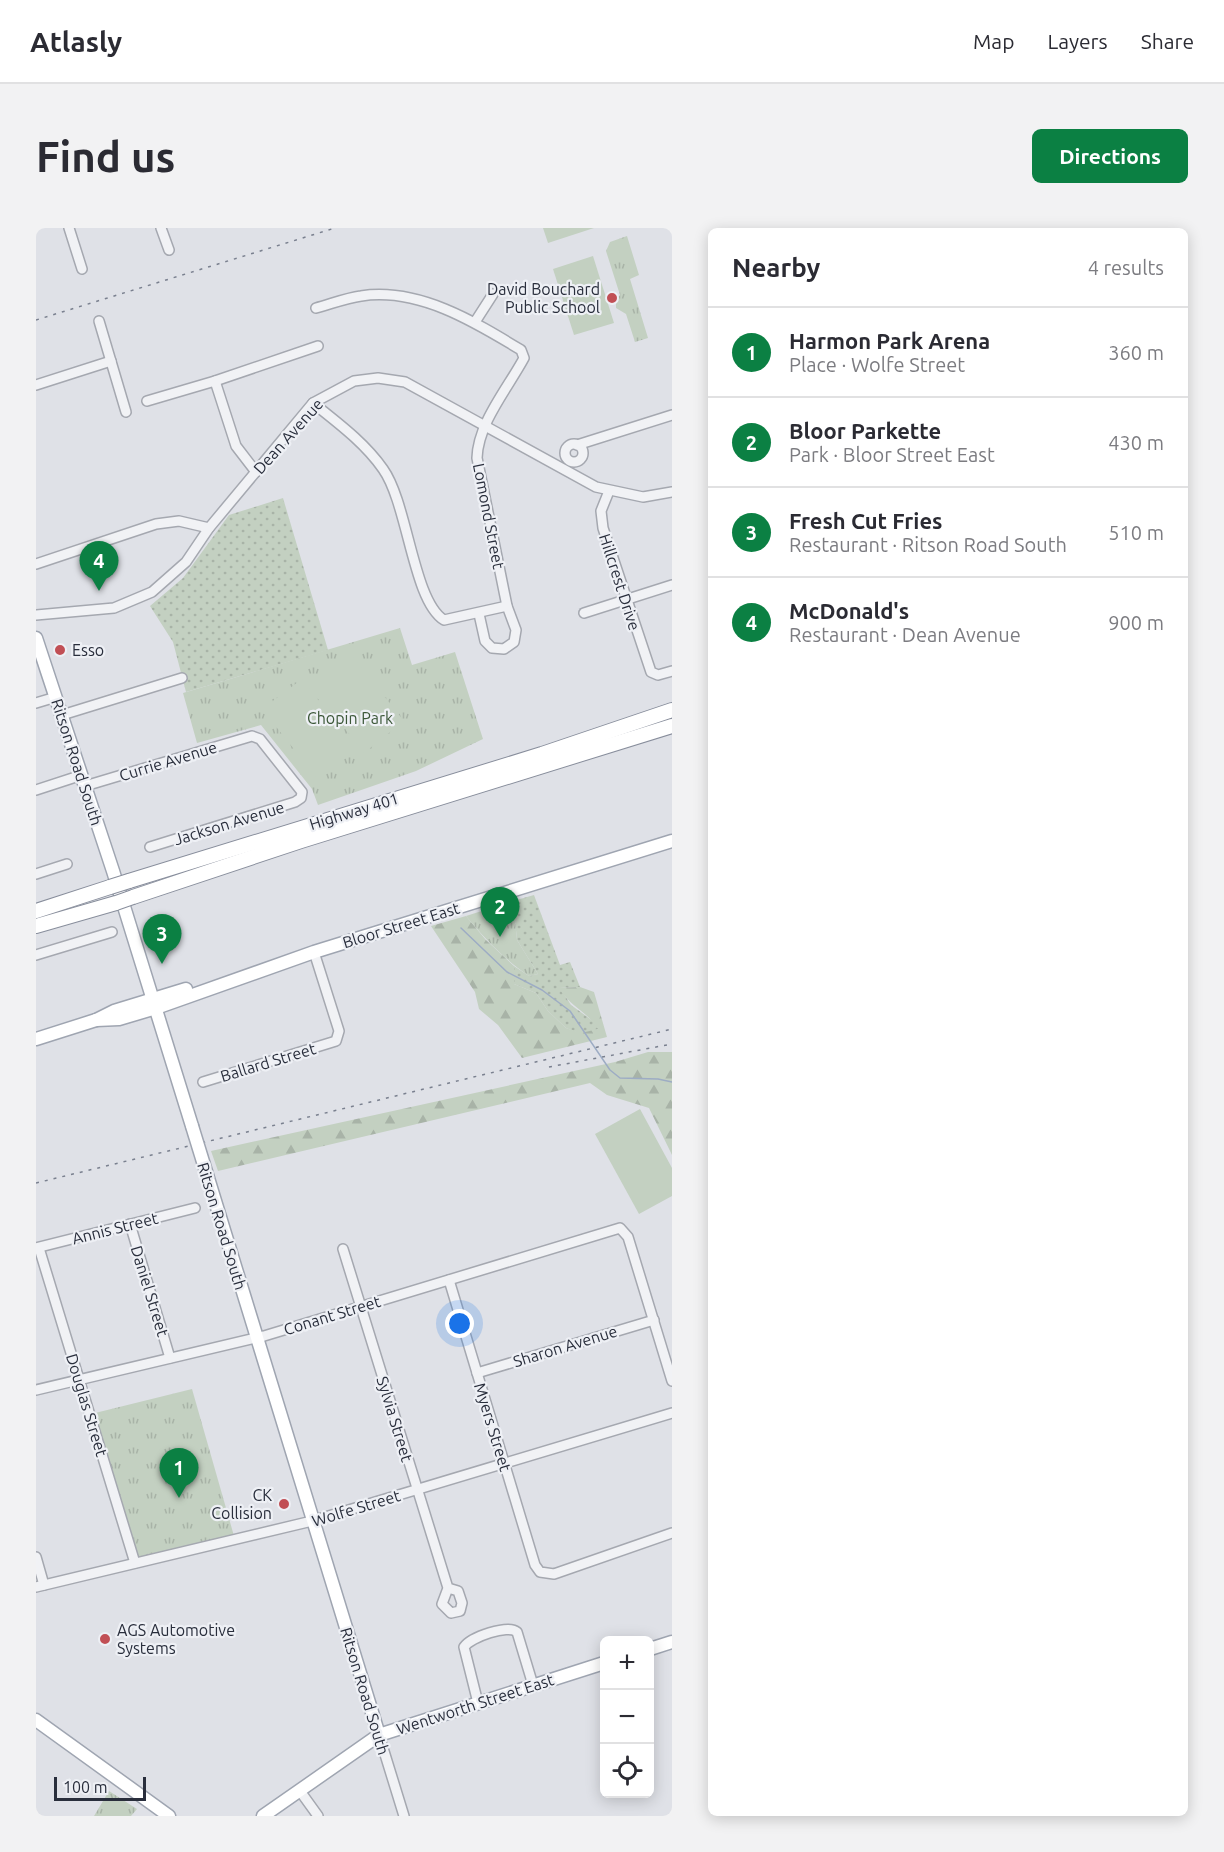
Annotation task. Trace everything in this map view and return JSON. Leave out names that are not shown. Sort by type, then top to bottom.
[{"type":"highway","name":"Highway 401","points":[[36,911],[542,754],[672,710]]},
{"type":"highway","name":"Highway 401","points":[[36,926],[116,903],[301,841],[672,726]]},
{"type":"highway","points":[[36,901],[66,893],[105,889]]},
{"type":"highway","points":[[36,932],[93,910]]},
{"type":"main road","name":"Ritson Road South","points":[[36,638],[155,1004],[379,1735]]},
{"type":"main road","name":"Bloor Street East","points":[[36,1039],[96,1020],[114,1011],[155,1004],[187,989],[199,991],[314,952],[672,841]]},
{"type":"main road","points":[[654,1648],[672,1642]]},
{"type":"main road","name":"Wentworth Street East","points":[[263,1816],[379,1735],[600,1664]]},
{"type":"main road","points":[[36,1720],[169,1816]]},
{"type":"street","points":[[69,228],[82,269]]},
{"type":"street","points":[[161,228],[169,250]]},
{"type":"street","points":[[316,308],[361,296],[393,296],[422,302],[475,322],[493,294]]},
{"type":"street","points":[[99,321],[126,411]]},
{"type":"street","name":"Lomond Street","points":[[475,322],[521,350],[524,358],[478,443],[477,458],[507,606]]},
{"type":"street","points":[[147,400],[215,381],[318,346]]},
{"type":"street","points":[[36,385],[111,361]]},
{"type":"street","name":"Dean Avenue","points":[[36,615],[107,609],[133,602],[170,578],[186,562],[209,528],[313,403],[332,390],[354,381],[378,378],[405,382],[596,487],[643,497],[672,492]]},
{"type":"street","points":[[215,381],[236,446],[256,472]]},
{"type":"street","points":[[313,403],[351,434],[383,469],[398,499],[431,608],[444,620],[507,606],[516,630],[514,642],[504,649],[492,648],[485,641],[479,614]]},
{"type":"street","points":[[577,445],[672,416]]},
{"type":"street","name":"Hillcrest Drive","points":[[609,491],[601,511],[603,528],[625,600],[651,672],[658,675],[672,671]]},
{"type":"street","points":[[36,564],[156,524],[179,521],[209,528]]},
{"type":"street","points":[[584,613],[672,585]]},
{"type":"street","points":[[62,715],[182,678]]},
{"type":"street","points":[[36,703],[56,697]]},
{"type":"street","name":"Currie Avenue","points":[[36,790],[83,781],[252,736],[260,740],[302,792]]},
{"type":"street","name":"Jackson Avenue","points":[[150,847],[295,802],[301,798],[302,792]]},
{"type":"street","points":[[36,874],[67,864]]},
{"type":"street","points":[[36,955],[112,932]]},
{"type":"street","name":"Ballard Street","points":[[203,1082],[333,1043],[338,1038],[339,1031],[314,952]]},
{"type":"street","name":"Annis Street","points":[[38,1248],[195,1208]]},
{"type":"street","name":"Daniel Street","points":[[130,1224],[170,1358]]},
{"type":"street","name":"Conant Street","points":[[36,1390],[256,1338],[616,1228],[624,1230],[628,1237],[654,1320]]},
{"type":"street","name":"Douglas Street","points":[[38,1248],[135,1563]]},
{"type":"street","name":"Sylvia Street","points":[[343,1249],[448,1588]]},
{"type":"street","name":"Myers Street","points":[[449,1280],[504,1464],[540,1572],[554,1574],[672,1533]]},
{"type":"street","points":[[654,1320],[672,1381]]},
{"type":"street","name":"Sharon Avenue","points":[[477,1373],[654,1320]]},
{"type":"street","name":"Wolfe Street","points":[[40,1586],[312,1521],[672,1413]]},
{"type":"street","points":[[36,1557],[40,1586]]},
{"type":"street","points":[[477,1703],[464,1647],[468,1642],[507,1629],[517,1632],[533,1685]]},
{"type":"street","name":"Ritson Road South","points":[[379,1735],[404,1816]]},
{"type":"street","points":[[300,1791],[318,1816]]},
{"type":"green space","points":[[543,228],[594,228],[548,243]]},
{"type":"green space","points":[[627,236],[639,275],[630,279],[648,338],[635,342],[626,314],[616,308],[616,300],[620,295],[606,251],[610,242]]},
{"type":"green space","points":[[593,256],[614,323],[574,335],[553,269]]},
{"type":"green space","points":[[283,498],[328,650],[186,692],[173,642],[150,606],[183,578],[229,515]]},
{"type":"green space","name":"Chopin Park","points":[[400,628],[412,665],[455,652],[483,739],[416,771],[318,805],[312,789],[261,725],[197,743],[183,693]]},
{"type":"green space","points":[[353,657],[404,721],[364,753],[314,689]]},
{"type":"green space","points":[[302,679],[355,747],[316,777],[262,709]]},
{"type":"green space","points":[[534,895],[560,965],[570,962],[580,987],[560,988],[571,1005],[593,1021],[599,1029],[581,1034],[566,1028],[548,1011],[536,993],[514,984],[514,966],[529,976],[538,974],[517,940],[513,901]]},
{"type":"green space","points":[[513,901],[517,940],[538,974],[529,976],[511,963],[466,916]]},
{"type":"green space","points":[[466,916],[486,940],[514,966],[514,984],[536,993],[548,1011],[566,1028],[581,1033],[598,1029],[563,995],[559,988],[580,987],[594,992],[607,1037],[522,1058],[498,1025],[479,1009],[475,992],[431,926]]},
{"type":"green space","points":[[648,1052],[672,1052],[672,1155],[649,1108],[607,1095],[590,1083],[218,1171],[211,1151],[615,1062]]},
{"type":"green space","points":[[640,1109],[672,1168],[672,1196],[639,1214],[595,1134]]},
{"type":"green space","points":[[192,1389],[234,1536],[136,1560],[91,1414]]},
{"type":"green space","points":[[109,1791],[137,1809],[131,1816],[94,1816]]},
{"type":"waterway","points":[[461,928],[507,972],[542,990],[570,1011],[610,1070],[620,1078],[658,1079],[672,1082]]},
{"type":"railway","points":[[36,320],[335,228]]},
{"type":"railway","points":[[36,1183],[672,1029]]},
{"type":"railway","points":[[549,1067],[672,1044]]},
{"type":"place","name":"David Bouchard Public School","points":[[612,298]]},
{"type":"place","name":"McDonald's","points":[[99,591]]},
{"type":"place","name":"Esso","points":[[60,650]]},
{"type":"place","name":"Bloor Parkette","points":[[500,937]]},
{"type":"place","name":"Fresh Cut Fries","points":[[162,964]]},
{"type":"place","name":"Harmon Park Arena","points":[[179,1498]]},
{"type":"place","name":"CK Collision","points":[[284,1504]]},
{"type":"place","name":"AGS Automotive Systems","points":[[105,1639]]}]
